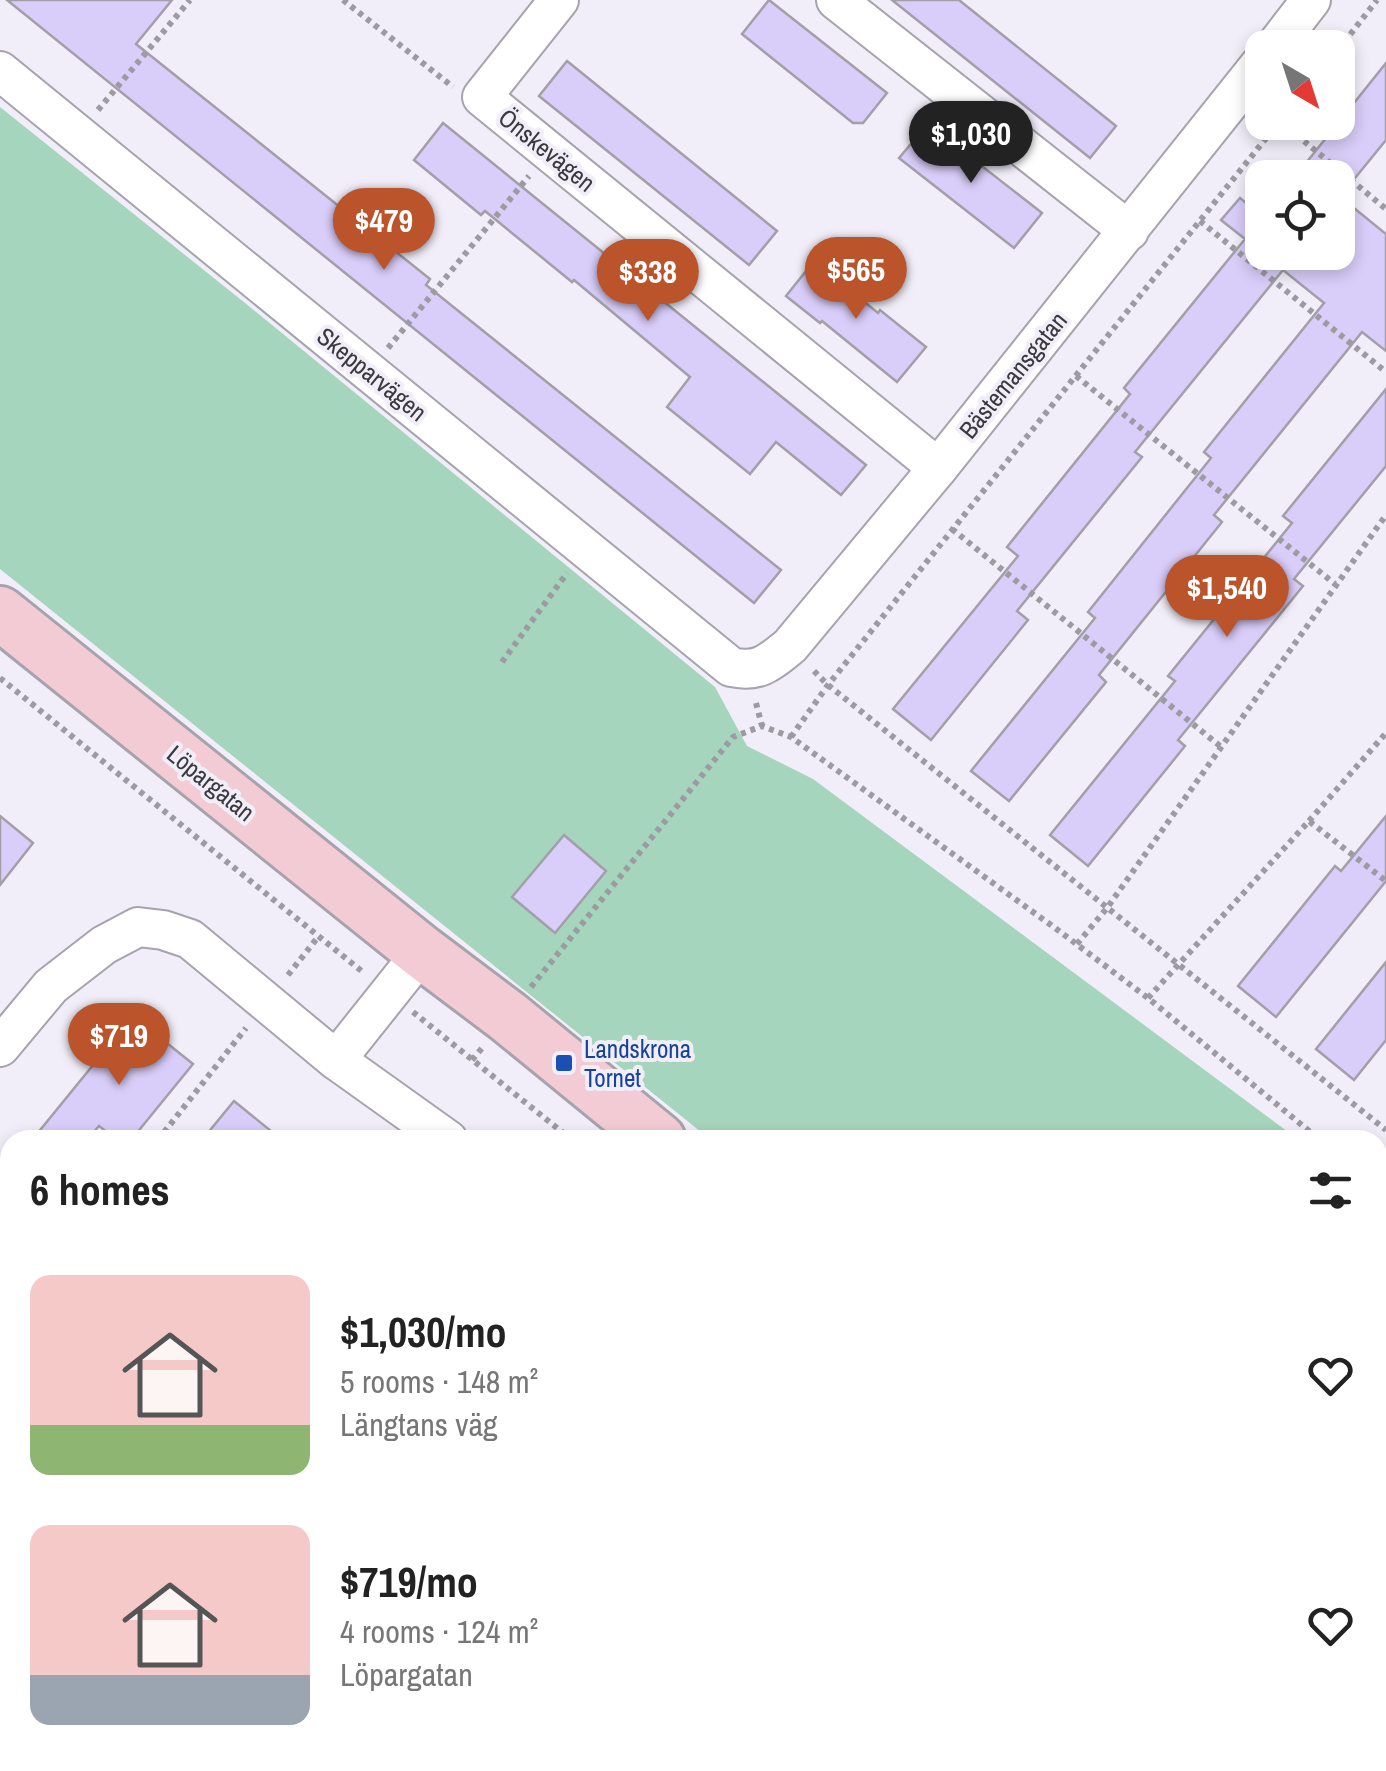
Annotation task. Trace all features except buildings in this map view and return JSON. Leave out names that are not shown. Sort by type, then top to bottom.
[{"type":"street","points":[[482,96],[559,0]]},
{"type":"street","points":[[836,0],[1129,231]]},
{"type":"street","points":[[1288,30],[1311,0]]},
{"type":"street","name":"Skepparvägen","points":[[0,71],[731,666],[748,671]]},
{"type":"street","name":"Bästemansgatan","points":[[748,671],[772,661],[790,646],[938,468],[1245,84]]},
{"type":"street","name":"Önskevägen","points":[[482,96],[938,468]]},
{"type":"street","name":"Löpargatan","points":[[0,613],[647,1130]]},
{"type":"street","points":[[0,1047],[52,986],[104,945],[138,927],[162,930],[190,939],[336,1060],[434,1130]]},
{"type":"street","points":[[336,1060],[422,952]]},
{"type":"path","points":[[78,134],[190,0]]},
{"type":"path","points":[[343,0],[463,94],[482,96]]},
{"type":"path","points":[[1354,30],[1377,0]]},
{"type":"path","points":[[791,737],[828,685],[1265,140]]},
{"type":"path","points":[[1302,140],[1386,209]]},
{"type":"path","points":[[369,371],[549,152]]},
{"type":"path","points":[[1200,221],[1386,372]]},
{"type":"path","points":[[1076,376],[1335,584]]},
{"type":"path","points":[[1077,944],[1386,515]]},
{"type":"path","points":[[952,529],[1220,746]]},
{"type":"path","points":[[502,662],[586,548]]},
{"type":"path","points":[[790,646],[828,685],[1386,1130]]},
{"type":"path","points":[[0,678],[560,1130]]},
{"type":"path","points":[[472,1060],[733,737],[762,726],[791,737],[1077,944],[1308,1130]]},
{"type":"path","points":[[1148,998],[1386,733]]},
{"type":"path","points":[[1309,821],[1386,881]]},
{"type":"path","points":[[166,1130],[318,937]]},
{"type":"green space","points":[[0,107],[715,687],[747,746],[813,779],[1286,1130],[699,1130],[0,569]]},
{"type":"place","name":"Landskrona Tornet","points":[[564,1063]]}]
